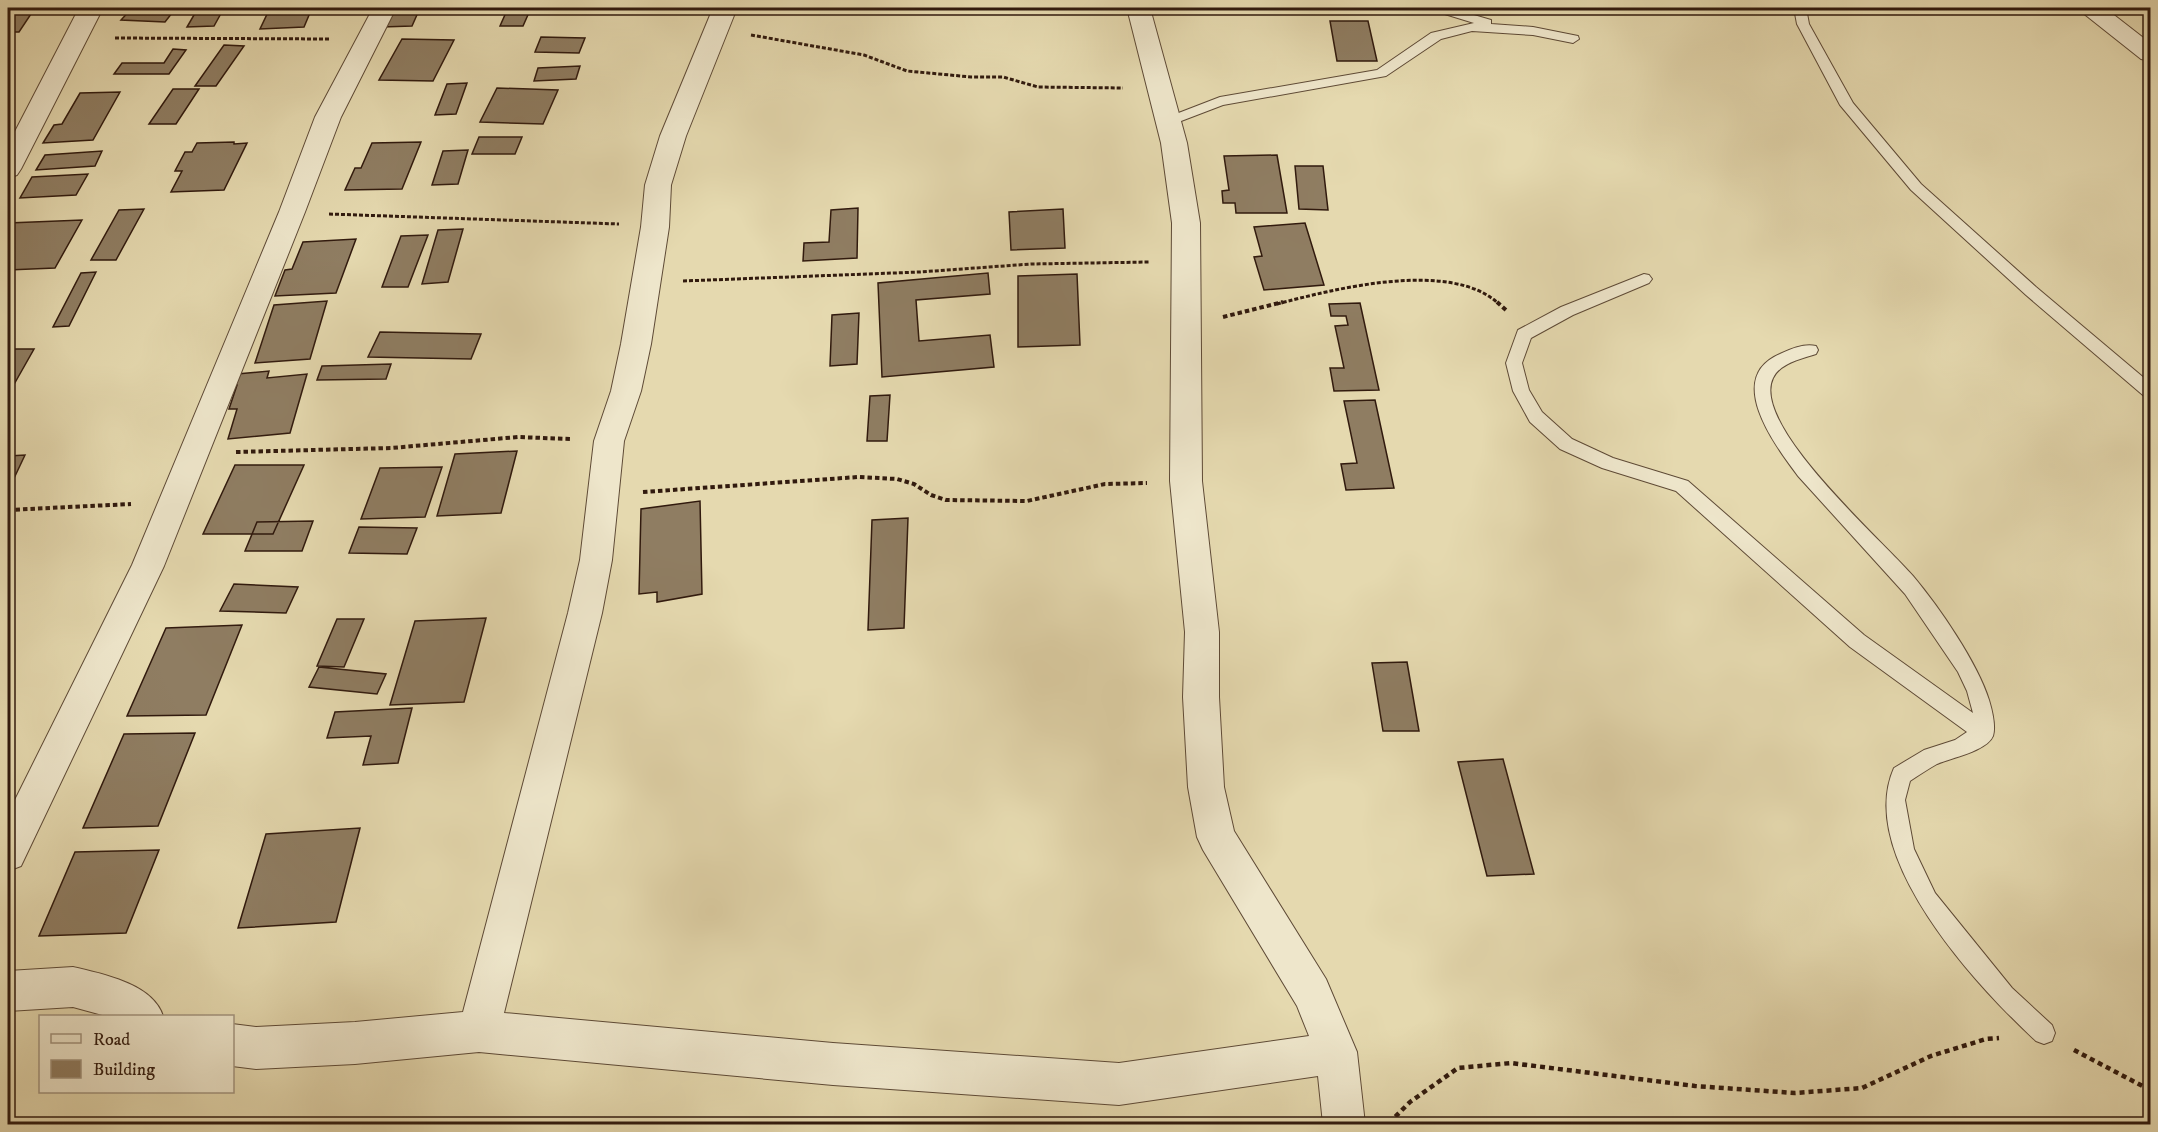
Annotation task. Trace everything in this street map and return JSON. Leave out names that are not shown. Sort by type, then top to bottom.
[{"type":"street","points":[[8,169],[92,8]]},
{"type":"street","points":[[8,853],[148,566],[292,212],[328,117],[384,8]]},
{"type":"street","points":[[1139,8],[1168,122],[1186,223],[1186,482],[1202,632],[1201,697],[1206,787],[1216,837],[1312,993],[1336,1052],[1344,1125]]},
{"type":"street","points":[[2091,8],[2151,54]]},
{"type":"street","points":[[479,1031],[597,560],[609,441],[626,391],[636,344],[655,227],[658,185],[673,136],[721,17]]},
{"type":"street","points":[[8,991],[73,987],[110,996],[140,1015]]},
{"type":"street","points":[[234,1045],[256,1048],[355,1043],[479,1031],[833,1064],[1119,1084],[1336,1052]]},
{"type":"lane","points":[[1439,8],[1496,27]]},
{"type":"lane","points":[[1800,8],[1803,24],[1847,105],[1916,187],[2031,291],[2151,392]]},
{"type":"lane","points":[[1168,122],[1220,100],[1381,73],[1436,36],[1472,27],[1496,27],[1573,39]]},
{"type":"lane","points":[[1644,279],[1567,311],[1524,334],[1514,363],[1521,392],[1536,417],[1566,444],[1608,463],[1683,486],[1857,641],[1984,733]]},
{"type":"lane","points":[[1810,350],[1777,360],[1765,376],[1762,391],[1769,416],[1789,452],[1820,491],[1903,578],[1970,672],[1984,711],[1984,733]]},
{"type":"lane","points":[[1984,733],[1961,747],[1931,757],[1901,775],[1895,800],[1904,850],[1928,900],[2004,996],[2044,1033]]},
{"type":"path","points":[[721,17],[771,40],[864,55],[907,71],[971,77],[1003,77],[1038,87],[1160,88]]},
{"type":"path","points":[[75,39],[228,37],[369,40]]},
{"type":"path","points":[[292,212],[484,221],[573,221],[655,227]]},
{"type":"path","points":[[646,283],[920,272],[1031,264],[1186,262]]},
{"type":"path","points":[[1186,327],[1304,297],[1415,279],[1466,285],[1487,293],[1529,331]]},
{"type":"path","points":[[194,453],[391,448],[518,437],[609,441]]},
{"type":"path","points":[[602,497],[659,490],[858,477],[897,478],[946,500],[1027,501],[1105,484],[1186,482]]},
{"type":"path","points":[[8,510],[174,502]]},
{"type":"path","points":[[1388,1125],[1410,1102],[1458,1068],[1511,1063],[1695,1086],[1795,1093],[1862,1088],[1931,1056],[1986,1039],[2044,1033],[2151,1090]]},
{"type":"building","points":[[8,8],[35,8],[19,32],[8,32]]},
{"type":"building","points":[[132,8],[176,8],[165,22],[121,20]]},
{"type":"building","points":[[198,8],[224,8],[214,26],[187,27]]},
{"type":"building","points":[[270,8],[312,8],[304,27],[260,29]]},
{"type":"building","points":[[391,8],[420,8],[412,26],[382,27]]},
{"type":"building","points":[[508,8],[531,8],[523,26],[500,26]]},
{"type":"building","points":[[1330,21],[1368,21],[1377,61],[1337,61]]},
{"type":"building","points":[[541,37],[585,38],[579,53],[535,52]]},
{"type":"building","points":[[402,39],[454,40],[433,81],[379,80]]},
{"type":"building","points":[[224,45],[244,46],[216,86],[195,86]]},
{"type":"building","points":[[173,49],[186,50],[169,74],[114,74],[122,63],[164,63]]},
{"type":"building","points":[[580,66],[576,79],[534,81],[538,68]]},
{"type":"building","points":[[467,83],[456,114],[435,115],[447,84]]},
{"type":"building","points":[[497,88],[558,90],[543,124],[480,122]]},
{"type":"building","points":[[173,89],[199,89],[176,124],[149,124]]},
{"type":"building","points":[[120,92],[93,140],[43,143],[54,125],[62,124],[80,93]]},
{"type":"building","points":[[479,137],[522,137],[515,154],[472,154]]},
{"type":"building","points":[[234,142],[234,144],[247,143],[224,190],[171,192],[182,171],[175,171],[185,152],[192,152],[197,143]]},
{"type":"building","points":[[421,142],[402,189],[345,190],[355,168],[361,168],[372,143]]},
{"type":"building","points":[[468,150],[458,184],[432,185],[443,151]]},
{"type":"building","points":[[102,151],[95,166],[36,170],[45,155]]},
{"type":"building","points":[[1277,155],[1287,213],[1236,213],[1235,203],[1223,203],[1222,191],[1229,190],[1224,156]]},
{"type":"building","points":[[1295,166],[1323,166],[1328,210],[1299,209]]},
{"type":"building","points":[[88,174],[76,195],[20,198],[32,177]]},
{"type":"building","points":[[858,208],[857,258],[803,261],[804,243],[829,242],[831,210]]},
{"type":"building","points":[[144,209],[116,260],[91,260],[119,210]]},
{"type":"building","points":[[1063,209],[1065,248],[1011,250],[1009,212]]},
{"type":"building","points":[[82,220],[55,268],[8,270],[8,223]]},
{"type":"building","points":[[1305,223],[1324,285],[1264,290],[1254,257],[1262,256],[1254,227]]},
{"type":"building","points":[[463,229],[448,282],[422,284],[438,230]]},
{"type":"building","points":[[428,235],[408,287],[382,287],[401,236]]},
{"type":"building","points":[[356,239],[336,293],[275,296],[285,270],[292,269],[303,242]]},
{"type":"building","points":[[96,272],[69,326],[53,327],[81,273]]},
{"type":"building","points":[[988,273],[990,294],[916,300],[919,341],[990,335],[994,367],[882,377],[878,283]]},
{"type":"building","points":[[1077,274],[1080,345],[1018,347],[1018,276]]},
{"type":"building","points":[[327,301],[310,359],[255,363],[274,305]]},
{"type":"building","points":[[1360,303],[1379,390],[1334,391],[1330,368],[1344,368],[1335,326],[1348,325],[1346,316],[1331,316],[1329,304]]},
{"type":"building","points":[[859,313],[857,364],[830,366],[832,315]]},
{"type":"building","points":[[380,332],[481,334],[471,359],[368,357]]},
{"type":"building","points":[[8,349],[34,349],[8,395]]},
{"type":"building","points":[[391,364],[386,379],[317,380],[322,366]]},
{"type":"building","points":[[269,371],[267,378],[307,374],[290,433],[228,439],[237,409],[229,409],[237,385],[223,386],[226,375]]},
{"type":"building","points":[[890,395],[887,441],[867,441],[870,396]]},
{"type":"building","points":[[1375,400],[1394,488],[1346,490],[1341,464],[1357,463],[1344,401]]},
{"type":"building","points":[[517,451],[501,513],[437,516],[455,454]]},
{"type":"building","points":[[25,455],[8,491],[8,456]]},
{"type":"building","points":[[235,465],[304,465],[273,534],[203,534]]},
{"type":"building","points":[[442,467],[425,517],[361,519],[380,468]]},
{"type":"building","points":[[700,501],[702,594],[657,602],[657,592],[639,594],[641,509]]},
{"type":"building","points":[[908,518],[904,628],[868,630],[872,520]]},
{"type":"building","points":[[313,521],[302,551],[245,551],[257,522]]},
{"type":"building","points":[[359,527],[417,528],[407,554],[349,553]]},
{"type":"building","points":[[234,584],[298,587],[286,613],[220,611]]},
{"type":"building","points":[[486,618],[464,702],[390,705],[415,621]]},
{"type":"building","points":[[337,619],[364,619],[344,667],[317,666]]},
{"type":"building","points":[[242,625],[206,715],[127,716],[166,628]]},
{"type":"building","points":[[1407,662],[1419,731],[1383,731],[1372,663]]},
{"type":"building","points":[[319,667],[386,674],[377,694],[309,687]]},
{"type":"building","points":[[412,708],[398,763],[363,765],[371,736],[327,738],[335,712]]},
{"type":"building","points":[[195,733],[158,826],[83,828],[124,734]]},
{"type":"building","points":[[1503,759],[1534,874],[1487,876],[1458,762]]},
{"type":"building","points":[[360,828],[336,922],[238,928],[266,834]]},
{"type":"building","points":[[159,850],[126,933],[39,936],[75,852]]}]
